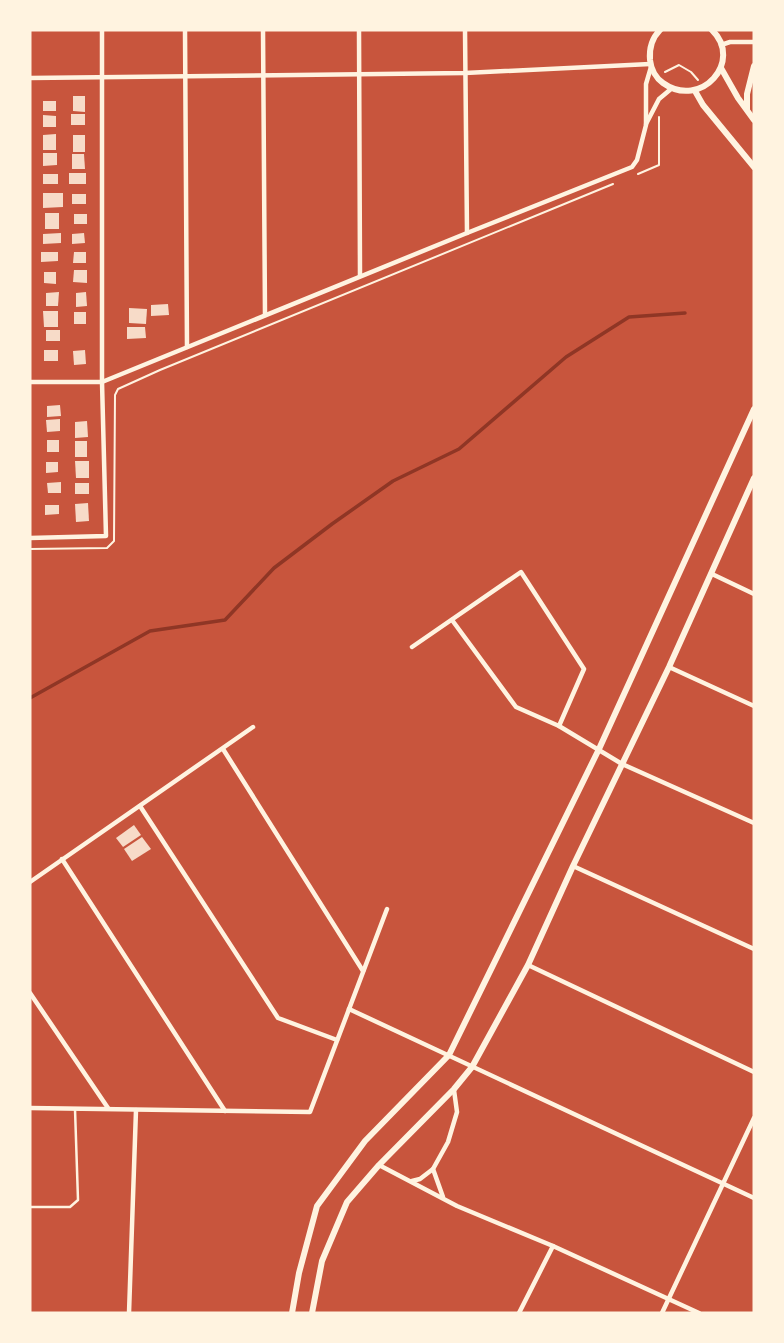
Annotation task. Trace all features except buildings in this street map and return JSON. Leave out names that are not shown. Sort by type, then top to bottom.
[{"type":"street","points":[[30,538],[106,536],[102,382],[102,30]]},
{"type":"street","points":[[185,30],[187,347]]},
{"type":"street","points":[[263,30],[265,315]]},
{"type":"street","points":[[359,30],[360,276]]},
{"type":"street","points":[[465,30],[467,233]]},
{"type":"street","points":[[651,66],[659,80],[671,89],[683,92],[705,87],[721,68],[723,56],[721,45],[712,30]]},
{"type":"street","points":[[646,125],[650,46],[657,31]]},
{"type":"street","points":[[721,45],[754,42]]},
{"type":"street","points":[[30,78],[465,73],[651,66]]},
{"type":"street","points":[[747,111],[747,94],[754,66]]},
{"type":"street","points":[[721,68],[754,120]]},
{"type":"street","points":[[30,383],[102,382],[632,167],[637,160],[646,125],[659,99],[671,89]]},
{"type":"street","points":[[695,91],[703,105],[754,167]]},
{"type":"street","points":[[292,1313],[299,1273],[317,1206],[365,1142],[449,1055],[599,749],[754,409]]},
{"type":"street","points":[[312,1313],[322,1262],[347,1202],[472,1067],[528,965],[669,667],[754,478]]},
{"type":"street","points":[[412,647],[521,572],[584,669],[559,726]]},
{"type":"street","points":[[712,574],[754,594]]},
{"type":"street","points":[[452,620],[516,708],[559,726],[622,764],[754,823]]},
{"type":"street","points":[[669,667],[754,705]]},
{"type":"street","points":[[30,882],[253,727]]},
{"type":"street","points":[[223,748],[363,971]]},
{"type":"street","points":[[140,806],[278,1018],[337,1040]]},
{"type":"street","points":[[62,859],[225,1111]]},
{"type":"street","points":[[573,866],[754,949]]},
{"type":"street","points":[[30,1108],[310,1112],[387,909]]},
{"type":"street","points":[[528,965],[754,1072]]},
{"type":"street","points":[[30,993],[108,1109]]},
{"type":"street","points":[[349,1009],[754,1198]]},
{"type":"street","points":[[411,1181],[420,1179],[433,1169],[448,1142],[457,1112],[454,1089]]},
{"type":"street","points":[[129,1313],[136,1110]]},
{"type":"street","points":[[662,1313],[754,1118]]},
{"type":"street","points":[[379,1165],[457,1206],[553,1246],[699,1313]]},
{"type":"street","points":[[433,1169],[443,1198]]},
{"type":"street","points":[[519,1313],[553,1246]]},
{"type":"lane","points":[[30,1207],[70,1207],[78,1200],[75,1109]]},
{"type":"path","points":[[659,80],[666,70],[679,65],[691,72],[699,82],[713,80]]},
{"type":"path","points":[[633,176],[659,165],[659,99]]},
{"type":"path","points":[[30,549],[107,548],[114,541],[115,395],[118,389],[621,181]]},
{"type":"waterway","points":[[30,698],[150,631],[225,620],[274,568],[393,481],[459,449],[566,357],[629,317],[685,313]]}]
